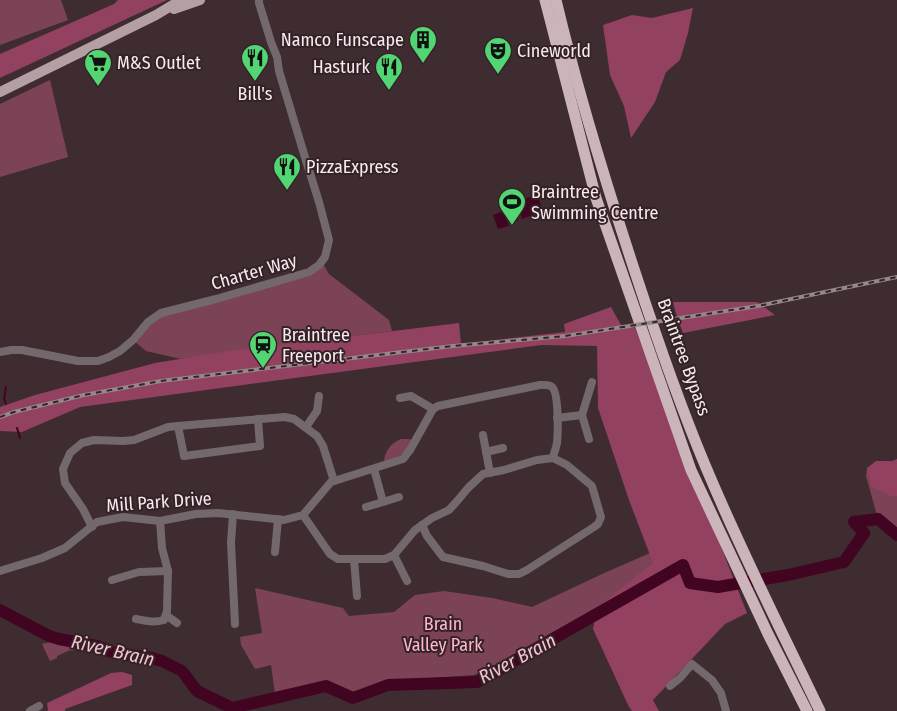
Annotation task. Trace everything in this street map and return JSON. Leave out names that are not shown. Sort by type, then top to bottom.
[{"type":"highway","name":"Braintree Bypass","points":[[544,0],[596,198],[691,470],[758,614],[807,711]]},
{"type":"highway","name":"Braintree Bypass","points":[[556,0],[570,61],[607,188],[665,362],[727,517],[820,711]]},
{"type":"main road","points":[[0,92],[156,15],[181,0]]},
{"type":"main road","points":[[156,15],[200,0]]},
{"type":"street","name":"Charter Way","points":[[0,352],[22,350],[78,361],[98,361],[109,358],[120,352],[148,322],[161,313],[309,272],[322,262],[329,240],[279,70],[277,56],[270,42],[258,1]]},
{"type":"street","points":[[589,439],[582,415],[592,382]]},
{"type":"street","points":[[422,525],[427,536],[443,557],[508,574],[519,574],[594,527],[598,524],[601,516],[592,486],[567,466],[553,458],[537,460],[483,474],[449,510],[432,518],[422,525],[415,530],[394,555],[385,559],[338,559],[330,554],[303,515],[331,482],[374,469],[407,456],[433,409],[438,406],[540,385],[549,385],[554,389],[556,395],[557,443],[553,458]]},
{"type":"street","points":[[306,427],[317,411],[319,396]]},
{"type":"street","points":[[400,398],[411,396],[433,409]]},
{"type":"street","points":[[557,418],[582,415]]},
{"type":"street","points":[[92,527],[83,509],[65,483],[63,469],[70,453],[82,443],[94,440],[134,440],[168,427],[285,417],[294,418],[317,436],[323,446],[334,481]]},
{"type":"street","points":[[178,426],[184,456],[260,446],[258,419]]},
{"type":"street","points":[[483,435],[490,473]]},
{"type":"street","points":[[486,452],[503,448]]},
{"type":"street","points":[[374,469],[383,502]]},
{"type":"street","points":[[366,507],[399,497]]},
{"type":"street","name":"Mill Park Drive","points":[[0,571],[42,558],[65,548],[97,522],[123,517],[160,521],[196,514],[218,513],[284,520],[303,515]]},
{"type":"street","points":[[233,514],[231,543],[235,624]]},
{"type":"street","points":[[275,552],[278,519]]},
{"type":"street","points":[[136,619],[147,622],[164,620],[167,611],[168,571],[162,548],[160,521]]},
{"type":"street","points":[[394,555],[407,581]]},
{"type":"street","points":[[354,559],[357,596]]},
{"type":"street","points":[[112,580],[139,572],[168,571]]},
{"type":"street","points":[[166,615],[177,623]]},
{"type":"street","points":[[670,686],[692,664],[712,680],[721,692],[726,711]]},
{"type":"street","points":[[30,711],[40,706]]},
{"type":"green space","points":[[0,0],[61,0],[68,20],[0,45]]},
{"type":"green space","points":[[50,80],[68,157],[0,177],[0,104]]},
{"type":"green space","points":[[322,262],[329,274],[389,320],[392,331],[181,359],[146,351],[133,340],[159,314],[309,272]]},
{"type":"green space","points":[[401,439],[412,440],[401,455],[384,461],[389,448]]},
{"type":"green space","points":[[897,459],[897,535],[878,519],[866,476],[867,468],[883,461]]},
{"type":"green space","name":"Brain Valley Park","points":[[650,553],[656,571],[622,590],[580,620],[523,653],[474,675],[389,681],[352,692],[327,684],[275,694],[271,665],[255,669],[241,645],[240,637],[262,633],[255,588],[343,608],[349,616],[394,612],[415,595],[444,591],[492,598],[532,607]]},
{"type":"green space","points":[[50,642],[75,646],[73,651],[70,650],[50,661],[42,644]]},
{"type":"shaded area","points":[[118,0],[167,0],[0,78],[0,54],[114,4]]},
{"type":"shaded area","points":[[693,8],[680,60],[666,72],[655,102],[631,138],[624,106],[610,75],[603,25],[632,15],[652,18]]},
{"type":"shaded area","points":[[537,194],[543,211],[522,219],[517,202]]},
{"type":"shaded area","points":[[515,206],[518,208],[518,221],[515,221],[512,217],[509,209],[504,212],[509,226],[498,229],[493,215]]},
{"type":"shaded area","points":[[673,302],[757,302],[775,315],[683,333]]},
{"type":"shaded area","points":[[611,307],[621,325],[635,328],[747,613],[725,624],[653,700],[659,711],[632,711],[593,629],[597,608],[653,563],[629,500],[598,408],[597,346],[541,345],[80,407],[22,432],[0,431],[0,407],[35,395],[155,363],[229,351],[459,323],[461,344],[565,332],[564,324]]},
{"type":"shaded area","points":[[897,459],[897,496],[890,496],[871,486],[867,468],[876,461],[893,461]]},
{"type":"shaded area","points":[[122,672],[132,675],[132,685],[65,709],[65,711],[47,711],[47,703],[111,673]]},
{"type":"waterway","points":[[6,387],[4,399],[6,404]]},
{"type":"waterway","points":[[17,428],[20,438]]},
{"type":"waterway","name":"River Brain","points":[[0,610],[49,636],[97,646],[114,653],[162,661],[182,671],[197,691],[232,708],[326,686],[353,698],[388,685],[477,682],[683,565],[690,583],[718,587],[788,575],[844,562],[864,533],[854,522],[878,519],[897,535]]},
{"type":"waterway","name":"River Brain","points":[[0,607],[3,612]]},
{"type":"railway","points":[[0,417],[84,395],[161,381],[453,346],[565,336],[758,306],[897,277]]},
{"type":"place","name":"Namco Funscape","points":[[423,64]]},
{"type":"place","name":"Cineworld","points":[[498,75]]},
{"type":"place","name":"Bill's","points":[[255,82]]},
{"type":"place","name":"M&S Outlet","points":[[98,87]]},
{"type":"place","name":"Hasturk","points":[[389,91]]},
{"type":"place","name":"PizzaExpress","points":[[287,191]]},
{"type":"place","name":"Braintree Swimming Centre","points":[[512,226]]},
{"type":"place","name":"Braintree Freeport","points":[[263,369]]}]
